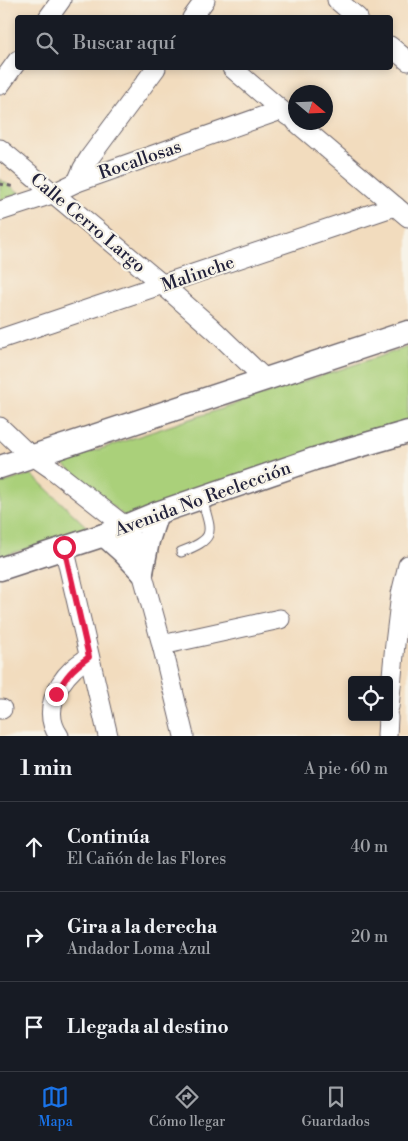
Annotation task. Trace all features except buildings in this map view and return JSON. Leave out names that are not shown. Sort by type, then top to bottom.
[{"type":"street","points":[[50,15],[61,0]]},
{"type":"street","points":[[194,15],[205,0]]},
{"type":"street","points":[[338,0],[355,15]]},
{"type":"street","points":[[393,48],[408,61]]},
{"type":"street","points":[[0,85],[15,64]]},
{"type":"street","points":[[77,182],[90,157],[155,70]]},
{"type":"street","points":[[234,70],[288,116]]},
{"type":"street","name":"Rocallosas","points":[[0,210],[52,194],[77,182],[281,110]]},
{"type":"street","points":[[305,130],[401,212]]},
{"type":"street","name":"Calle Cerro Largo","points":[[0,149],[163,285],[213,329],[265,379]]},
{"type":"street","name":"Malinche","points":[[0,339],[163,285],[401,212]]},
{"type":"street","points":[[0,467],[408,332]]},
{"type":"street","points":[[0,427],[22,449],[126,527],[137,551],[184,736]]},
{"type":"street","name":"Avenida No Reelección","points":[[0,568],[104,535],[157,513],[314,459],[408,432]]},
{"type":"street","points":[[142,572],[148,541],[157,513]]},
{"type":"street","points":[[104,535],[142,572]]},
{"type":"street","points":[[64,547],[108,736]]},
{"type":"street","points":[[392,676],[401,594],[408,566]]},
{"type":"street","points":[[162,645],[280,619]]},
{"type":"street","points":[[59,736],[52,722],[52,704],[68,674],[89,657]]},
{"type":"street","points":[[387,736],[388,721]]},
{"type":"lane","points":[[182,552],[202,543],[208,534],[209,522],[202,497]]},
{"type":"green space","points":[[0,179],[20,193],[0,200]]},
{"type":"green space","points":[[408,347],[408,424],[125,517],[61,462]]},
{"type":"green space","points":[[31,474],[89,529],[0,557],[0,484]]},
{"type":"route","points":[[56,694],[68,674],[89,657],[64,547]]}]
